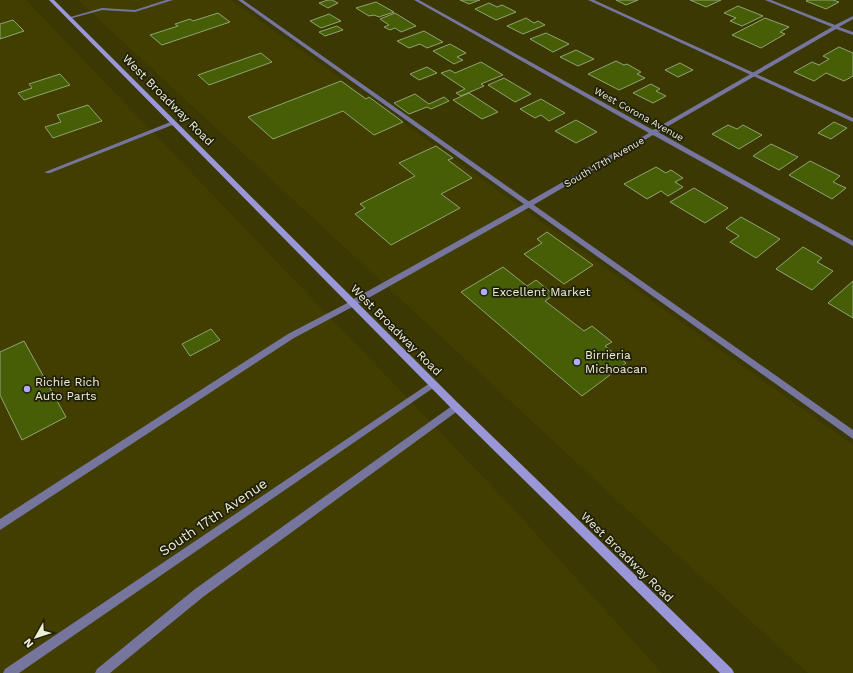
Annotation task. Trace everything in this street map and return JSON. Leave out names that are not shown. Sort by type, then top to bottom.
[{"type":"main road","name":"West Broadway Road","points":[[51,0],[456,407],[728,673]]},
{"type":"street","points":[[69,18],[102,9],[135,11],[171,0]]},
{"type":"street","points":[[240,0],[853,435]]},
{"type":"street","name":"West Corona Avenue","points":[[416,0],[853,244]]},
{"type":"street","points":[[590,0],[853,120]]},
{"type":"street","points":[[767,0],[853,34]]},
{"type":"street","name":"South 17th Avenue","points":[[0,525],[291,336],[353,304],[528,205],[853,17]]},
{"type":"street","points":[[48,172],[173,123]]},
{"type":"street","name":"South 17th Avenue","points":[[9,673],[433,384]]},
{"type":"street","points":[[101,673],[199,593],[456,407]]},
{"type":"shaded area","points":[[0,0],[26,0],[508,503],[662,673],[0,673]]},
{"type":"shaded area","points":[[78,0],[231,0],[853,445],[853,673],[808,673],[632,514]]},
{"type":"building","points":[[328,0],[338,3],[328,8],[319,3]]},
{"type":"building","points":[[460,0],[480,0],[469,4]]},
{"type":"building","points":[[616,0],[638,0],[626,5]]},
{"type":"building","points":[[690,0],[721,0],[706,7]]},
{"type":"building","points":[[833,0],[839,2],[826,9],[806,1]]},
{"type":"building","points":[[376,2],[394,12],[379,17],[374,15],[369,16],[356,8]]},
{"type":"building","points":[[489,3],[497,7],[502,5],[516,12],[496,20],[475,9]]},
{"type":"building","points":[[738,6],[763,16],[742,26],[730,21],[736,18],[724,13]]},
{"type":"building","points":[[218,13],[230,22],[162,45],[150,35],[178,26],[175,24],[190,19],[193,21]]},
{"type":"building","points":[[395,13],[416,26],[401,32],[395,28],[390,30],[384,27],[389,25],[380,19]]},
{"type":"building","points":[[329,14],[341,21],[321,28],[310,21]]},
{"type":"building","points":[[526,18],[534,23],[538,21],[545,25],[523,34],[507,26]]},
{"type":"building","points":[[765,18],[789,27],[780,32],[785,34],[761,48],[732,35]]},
{"type":"building","points":[[13,20],[24,31],[0,39],[0,24]]},
{"type":"building","points":[[337,26],[343,30],[325,36],[319,32]]},
{"type":"building","points":[[424,31],[443,42],[427,48],[420,44],[409,48],[397,41]]},
{"type":"building","points":[[546,33],[569,44],[553,52],[530,39]]},
{"type":"building","points":[[450,44],[466,53],[457,57],[463,60],[454,64],[433,51]]},
{"type":"building","points":[[839,47],[853,53],[853,76],[844,81],[826,73],[814,81],[794,72],[812,62],[819,65],[829,59],[823,56]]},
{"type":"building","points":[[576,50],[594,59],[578,66],[560,57]]},
{"type":"building","points":[[261,53],[272,62],[209,85],[198,75]]},
{"type":"building","points":[[616,61],[624,65],[627,64],[641,72],[637,74],[645,78],[619,90],[588,74]]},
{"type":"building","points":[[481,62],[503,75],[481,84],[484,86],[461,96],[456,93],[465,89],[441,73],[450,70],[455,73]]},
{"type":"building","points":[[680,63],[693,70],[678,77],[665,70]]},
{"type":"building","points":[[427,67],[437,73],[419,80],[410,74]]},
{"type":"building","points":[[60,74],[70,85],[24,100],[18,93],[32,88],[29,84]]},
{"type":"building","points":[[504,78],[531,94],[515,102],[488,85]]},
{"type":"building","points":[[341,81],[366,99],[369,97],[403,122],[374,135],[343,111],[273,139],[248,117]]},
{"type":"building","points":[[651,84],[660,89],[656,91],[666,96],[653,103],[633,93]]},
{"type":"building","points":[[469,93],[498,112],[482,119],[453,100]]},
{"type":"building","points":[[415,94],[429,104],[444,97],[449,101],[431,109],[427,107],[409,114],[394,103]]},
{"type":"building","points":[[541,99],[565,113],[549,121],[541,115],[535,118],[520,109]]},
{"type":"building","points":[[88,105],[102,121],[53,138],[45,127],[61,122],[57,115]]},
{"type":"building","points":[[576,120],[597,132],[576,143],[555,131]]},
{"type":"building","points":[[834,122],[847,128],[831,139],[818,133]]},
{"type":"building","points":[[728,125],[737,129],[743,125],[762,135],[739,149],[712,134]]},
{"type":"building","points":[[771,144],[798,157],[779,170],[753,156]]},
{"type":"building","points":[[436,146],[453,158],[448,160],[472,178],[441,194],[460,208],[391,245],[355,214],[365,208],[360,204],[415,176],[399,163]]},
{"type":"building","points":[[810,161],[840,176],[833,182],[846,188],[832,199],[789,175]]},
{"type":"building","points":[[656,167],[666,173],[671,170],[683,178],[675,182],[683,187],[668,196],[661,191],[647,199],[624,184]]},
{"type":"building","points":[[694,188],[728,208],[705,223],[670,202]]},
{"type":"building","points":[[741,217],[780,239],[756,258],[730,242],[739,236],[726,228]]},
{"type":"building","points":[[547,232],[593,265],[564,284],[524,254],[542,243],[537,239]]},
{"type":"building","points":[[803,247],[822,258],[817,262],[833,271],[812,290],[776,269]]},
{"type":"building","points":[[503,267],[527,286],[536,280],[554,295],[545,301],[584,331],[592,326],[612,342],[605,346],[626,363],[582,396],[461,292]]},
{"type":"building","points":[[853,281],[853,318],[828,303]]},
{"type":"building","points":[[211,329],[220,340],[190,356],[182,344]]},
{"type":"building","points":[[24,341],[66,417],[22,440],[0,395],[0,352]]},
{"type":"place","name":"Excellent Market","points":[[484,292]]},
{"type":"place","name":"Birrieria Michoacan","points":[[577,362]]},
{"type":"place","name":"Richie Rich Auto Parts","points":[[27,389]]}]
